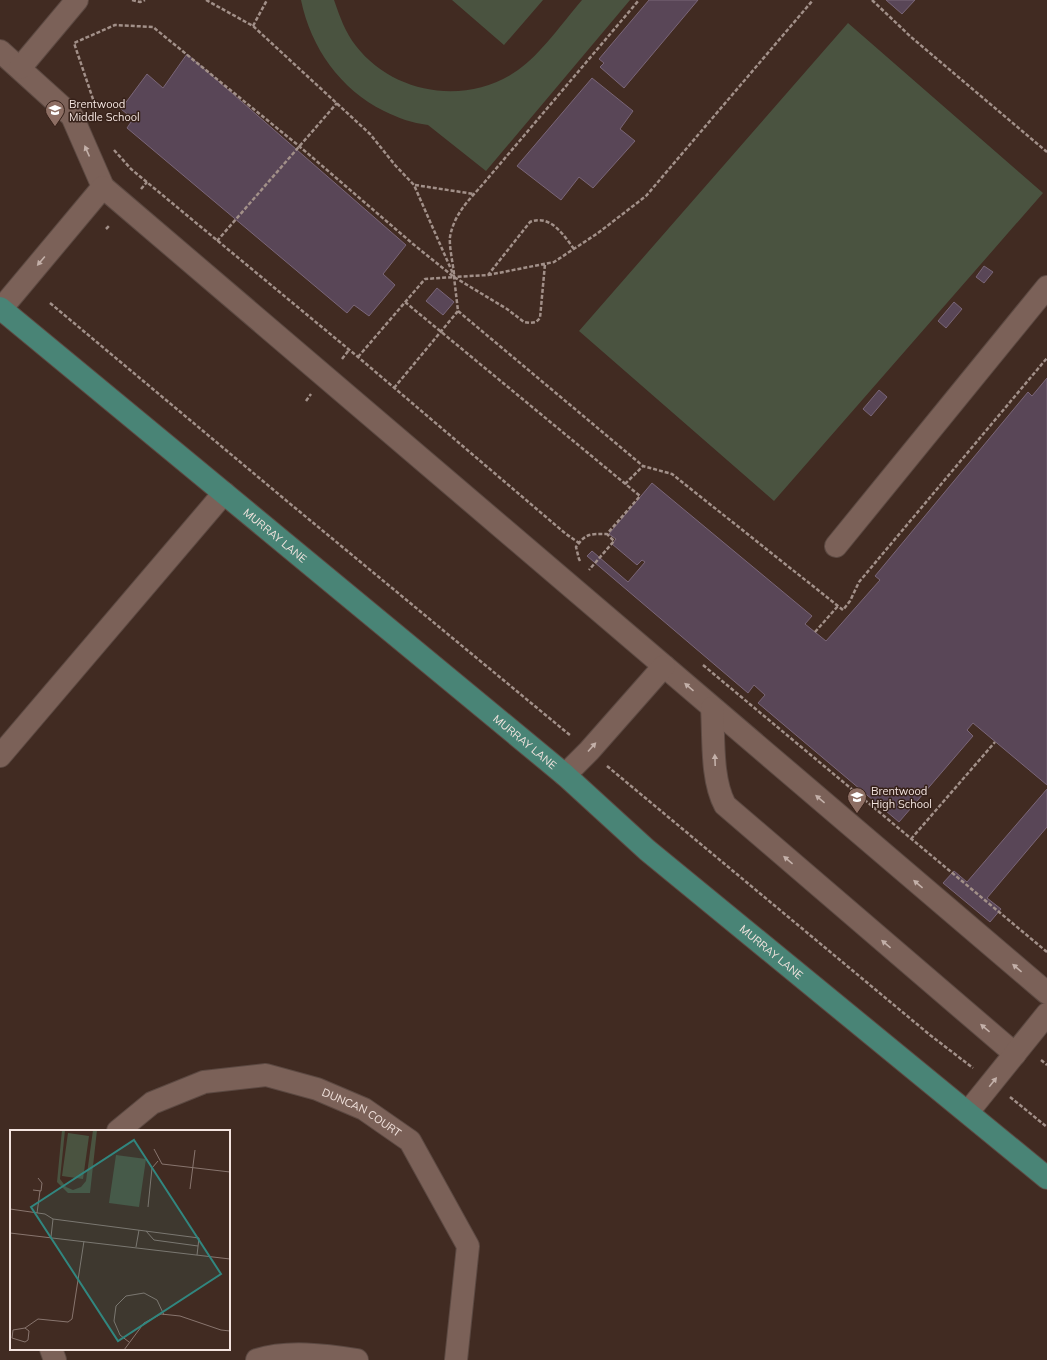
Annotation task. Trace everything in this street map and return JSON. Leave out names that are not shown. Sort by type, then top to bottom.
[{"type":"main road","name":"MURRAY LANE","points":[[1,308],[565,775],[647,850],[1047,1178]]},
{"type":"street","points":[[20,68],[77,0]]},
{"type":"street","points":[[0,51],[72,116],[103,187],[1047,993]]},
{"type":"street","points":[[1,308],[103,187]]},
{"type":"street","points":[[836,546],[1047,287]]},
{"type":"street","points":[[0,756],[224,493]]},
{"type":"street","points":[[565,775],[589,751],[664,666]]},
{"type":"street","points":[[712,708],[716,779],[720,795],[725,805],[1015,1054]]},
{"type":"street","points":[[968,1112],[1047,1014]]},
{"type":"street","name":"DUNCAN COURT","points":[[119,1130],[152,1103],[204,1082],[266,1075],[317,1090],[364,1109],[410,1141],[468,1246],[456,1360]]},
{"type":"street","points":[[51,1350],[55,1360]]},
{"type":"street","points":[[257,1360],[270,1356],[322,1354],[358,1360]]},
{"type":"path","points":[[132,0],[140,2],[145,0]]},
{"type":"path","points":[[206,0],[253,26],[370,134],[395,165],[414,185],[454,277]]},
{"type":"path","points":[[253,26],[267,0]]},
{"type":"path","points":[[639,0],[462,207],[454,223],[450,238],[458,311],[643,466]]},
{"type":"path","points":[[358,357],[425,279],[488,275],[554,262],[615,221],[646,196],[812,0]]},
{"type":"path","points":[[872,0],[911,37],[1047,152]]},
{"type":"path","points":[[96,107],[74,43],[115,25],[153,27],[299,146],[454,277],[506,309],[524,322],[536,322],[540,318],[545,264]]},
{"type":"path","points":[[217,240],[337,103]]},
{"type":"path","points":[[114,149],[131,169],[358,357],[566,534],[579,543]]},
{"type":"path","points":[[414,185],[474,194]]},
{"type":"path","points":[[488,275],[530,222],[538,219],[551,223],[563,233],[574,249]]},
{"type":"path","points":[[50,302],[288,502],[924,1030],[992,1082],[1047,1127]]},
{"type":"path","points":[[405,302],[640,496],[606,534]]},
{"type":"path","points":[[394,388],[458,311]]},
{"type":"path","points":[[589,570],[614,540],[606,534],[592,534],[582,538],[576,547],[578,559],[589,570],[595,575]]},
{"type":"path","points":[[816,632],[838,606]]},
{"type":"path","points":[[699,662],[1047,952]]},
{"type":"path","points":[[911,839],[995,742]]},
{"type":"green space","points":[[301,0],[334,0],[352,41],[372,63],[390,75],[411,85],[432,90],[455,91],[477,88],[498,81],[518,70],[543,47],[582,0],[630,0],[486,171],[428,125],[411,122],[389,114],[368,102],[341,79],[320,50],[312,34]]},
{"type":"green space","points":[[452,0],[543,0],[504,45]]},
{"type":"green space","points":[[848,23],[1043,193],[774,501],[579,331]]},
{"type":"building","points":[[649,0],[698,0],[624,88],[600,67],[604,63],[599,59]]},
{"type":"building","points":[[886,0],[915,0],[902,14]]},
{"type":"building","points":[[187,54],[406,245],[383,274],[395,285],[369,316],[354,305],[347,313],[127,128],[133,119],[121,109],[147,74],[163,88]]},
{"type":"building","points":[[592,78],[633,111],[620,129],[635,141],[593,188],[579,177],[561,200],[517,166]]},
{"type":"building","points":[[984,266],[993,272],[984,283],[976,277]]},
{"type":"building","points":[[437,288],[454,302],[443,315],[426,301]]},
{"type":"building","points":[[954,302],[962,309],[946,328],[938,321]]},
{"type":"building","points":[[1047,378],[1047,785],[973,723],[967,730],[973,736],[899,822],[758,703],[765,695],[754,685],[748,693],[587,556],[592,551],[628,582],[645,562],[642,560],[637,565],[612,544],[616,539],[609,534],[652,483],[812,616],[805,624],[826,641],[880,580],[875,576],[1028,392],[1032,396]]},
{"type":"building","points":[[879,390],[887,397],[871,416],[863,409]]},
{"type":"building","points":[[1047,789],[1047,827],[987,898],[1001,909],[990,922],[943,883],[954,871],[967,882]]},
{"type":"place","name":"Brentwood Middle School","points":[[55,127]]},
{"type":"place","name":"Brentwood High School","points":[[857,814]]}]
